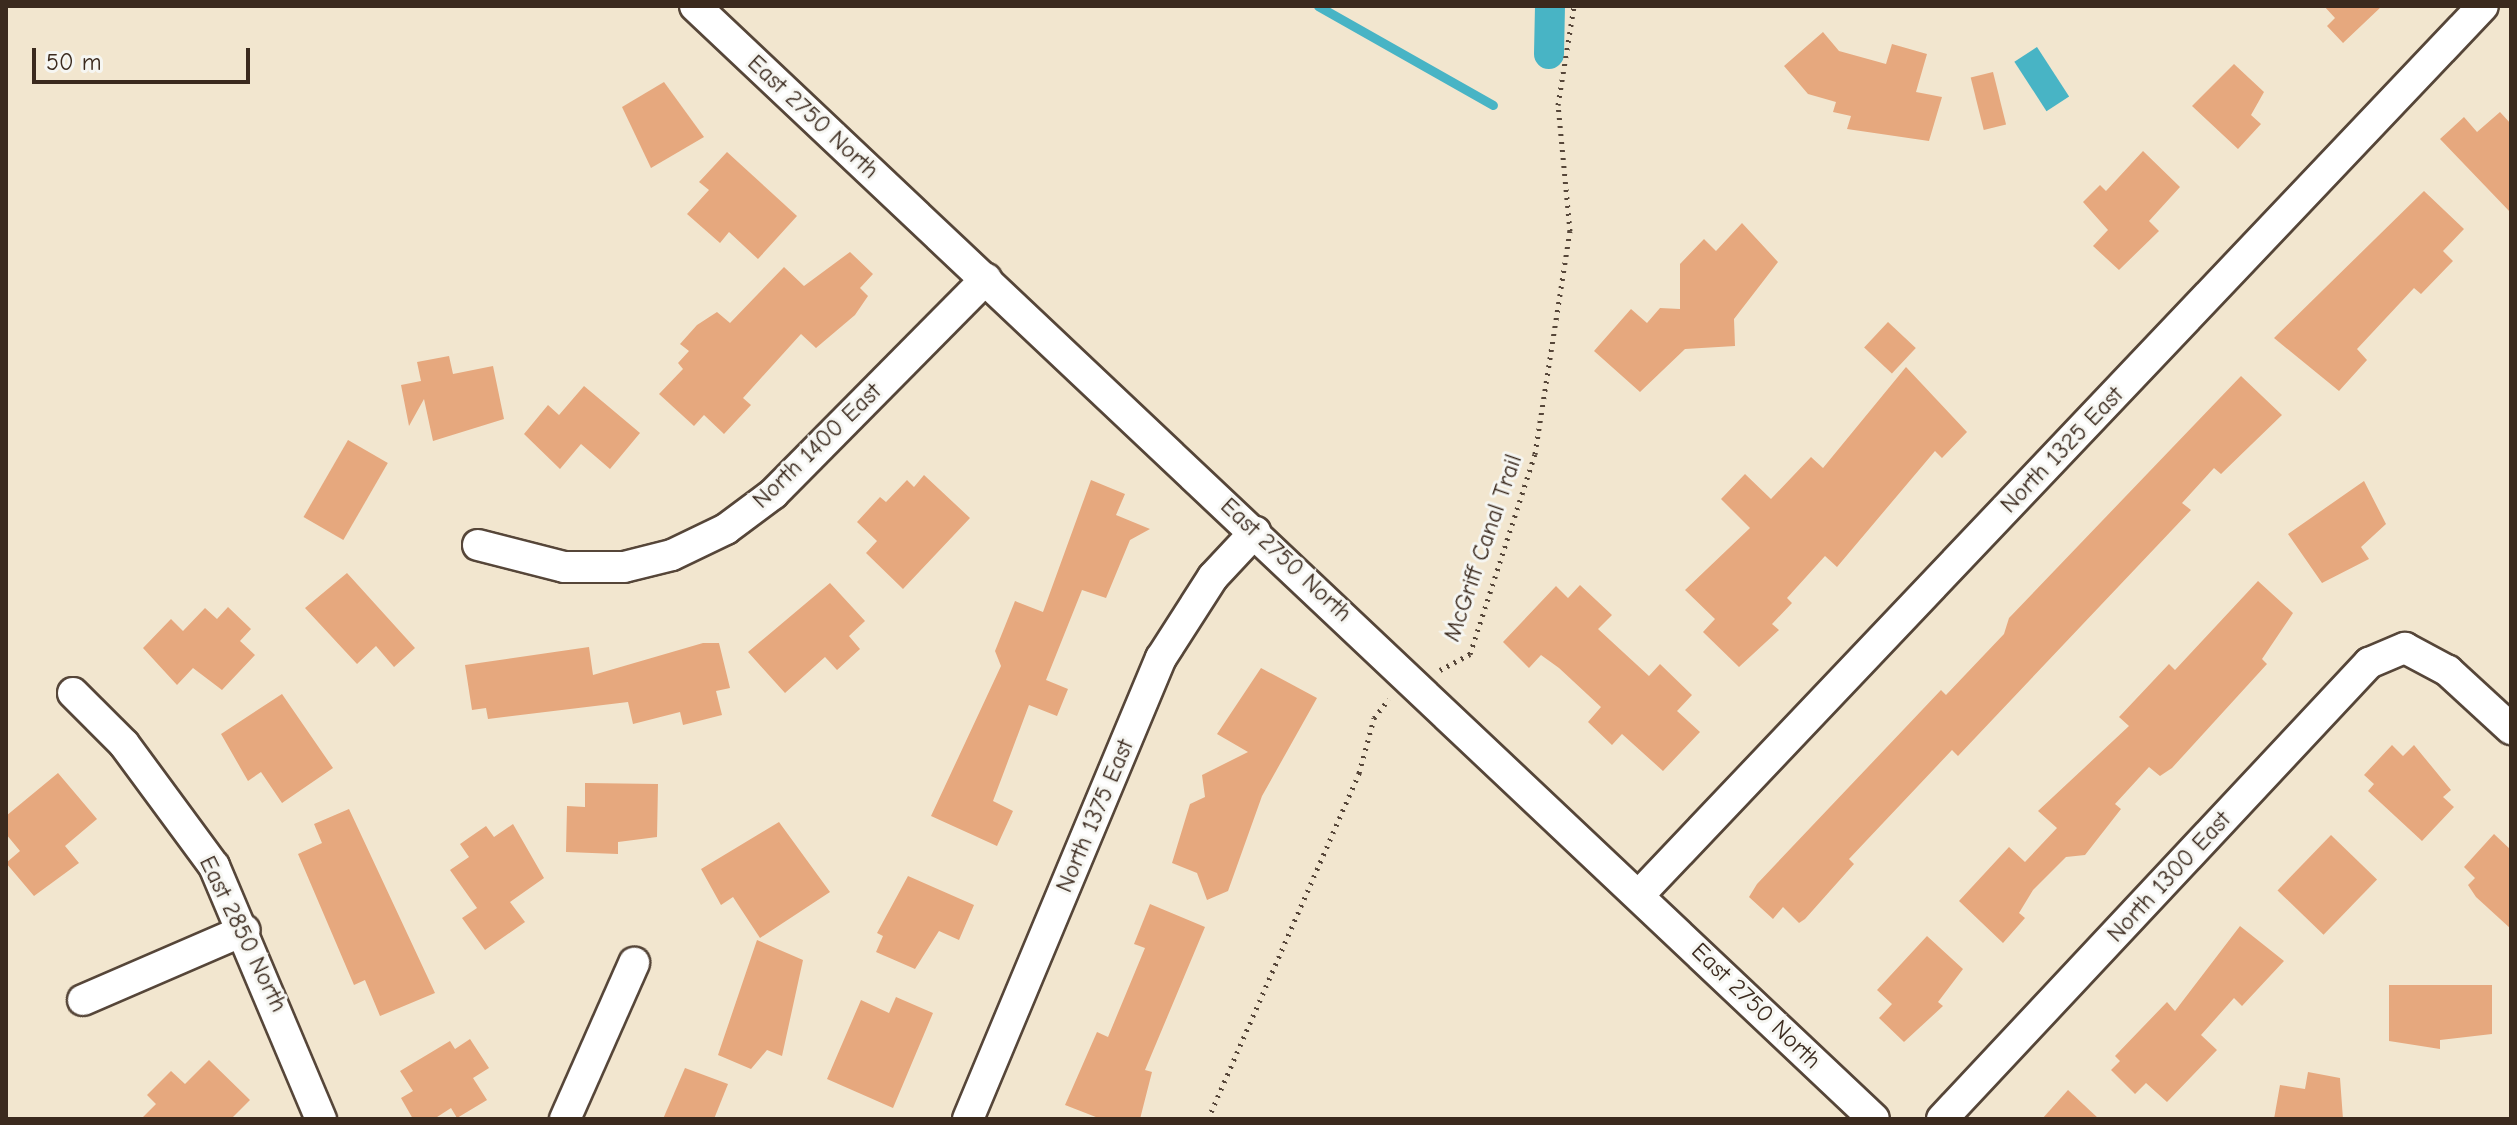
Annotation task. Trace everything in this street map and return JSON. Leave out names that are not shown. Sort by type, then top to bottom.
[{"type":"street","name":"East 2750 North","points":[[695,6],[1418,682],[1874,1119]]},
{"type":"street","name":"North 1325 East","points":[[1640,894],[2483,6]]},
{"type":"street","name":"North 1400 East","points":[[478,545],[564,567],[624,567],[672,555],[726,529],[773,494],[986,279]]},
{"type":"street","name":"North 1375 East","points":[[968,1119],[1161,658],[1213,577],[1255,532]]},
{"type":"street","name":"North 1300 East","points":[[1942,1119],[2369,663],[2405,648],[2448,671],[2511,729]]},
{"type":"street","name":"East 2850 North","points":[[73,693],[173,806],[214,866],[245,930],[321,1119]]},
{"type":"street","points":[[83,1000],[245,930]]},
{"type":"street","points":[[565,1119],[634,963]]},
{"type":"path","name":"McGriff Canal Trail","points":[[1208,1119],[1359,773],[1374,718],[1418,682],[1470,654],[1535,454],[1570,231],[1558,105],[1574,6]]},
{"type":"water","points":[[2037,47],[2069,96],[2046,111],[2014,62]]},
{"type":"building","points":[[2324,6],[2382,6],[2343,43],[2327,26],[2335,18]]},
{"type":"building","points":[[1823,32],[1839,51],[1886,64],[1892,44],[1927,54],[1916,92],[1942,97],[1929,141],[1847,129],[1851,116],[1833,112],[1836,102],[1808,94],[1784,66]]},
{"type":"building","points":[[2234,64],[2264,92],[2251,115],[2261,124],[2238,149],[2192,106]]},
{"type":"building","points":[[1993,72],[2006,124],[1984,130],[1971,78]]},
{"type":"building","points":[[664,82],[704,137],[651,168],[622,107]]},
{"type":"building","points":[[2500,112],[2511,124],[2511,213],[2440,139],[2464,117],[2477,132]]},
{"type":"building","points":[[2143,151],[2180,187],[2149,221],[2159,231],[2119,270],[2093,246],[2108,230],[2083,202],[2100,185],[2106,191]]},
{"type":"building","points":[[727,152],[797,216],[758,259],[729,232],[720,243],[687,214],[709,190],[699,182]]},
{"type":"building","points":[[2424,191],[2464,229],[2443,251],[2453,261],[2421,294],[2414,288],[2357,349],[2367,360],[2339,391],[2274,338]]},
{"type":"building","points":[[1742,223],[1778,262],[1734,319],[1735,346],[1685,349],[1640,392],[1594,351],[1631,309],[1647,323],[1660,308],[1680,309],[1680,264],[1704,239],[1716,251]]},
{"type":"building","points":[[850,252],[873,274],[860,288],[868,296],[855,315],[816,348],[801,334],[743,398],[751,405],[724,434],[704,415],[694,426],[659,394],[683,369],[678,363],[689,351],[680,344],[697,325],[717,312],[730,323],[784,267],[804,286]]},
{"type":"building","points":[[1888,322],[1916,348],[1892,374],[1864,348]]},
{"type":"building","points":[[449,356],[453,374],[493,366],[504,419],[433,441],[424,399],[409,426],[401,385],[421,381],[417,362]]},
{"type":"building","points":[[1906,367],[1967,432],[1942,458],[1935,451],[1837,567],[1825,556],[1787,598],[1792,603],[1772,624],[1779,630],[1739,667],[1703,632],[1715,619],[1685,590],[1750,528],[1721,499],[1745,474],[1771,499],[1811,457],[1823,468]]},
{"type":"building","points":[[2241,376],[2282,415],[2221,474],[2214,468],[2182,503],[2191,510],[1958,756],[1952,750],[1849,859],[1854,864],[1805,919],[1799,923],[1783,907],[1773,919],[1749,897],[1757,884],[1941,690],[1946,695],[2004,634],[2009,618]]},
{"type":"building","points":[[584,386],[640,433],[610,469],[581,444],[560,469],[524,434],[548,405],[559,415]]},
{"type":"building","points":[[348,440],[388,463],[343,540],[304,517]]},
{"type":"building","points":[[924,475],[970,518],[903,589],[866,553],[877,541],[857,522],[880,497],[886,502],[907,480],[914,487]]},
{"type":"building","points":[[1091,480],[1125,494],[1116,515],[1150,529],[1130,540],[1106,598],[1082,590],[1046,680],[1068,689],[1057,716],[1029,705],[993,801],[1013,811],[997,846],[931,816],[1001,666],[995,651],[1015,601],[1043,612]]},
{"type":"building","points":[[2364,481],[2386,524],[2361,547],[2369,559],[2322,583],[2288,534]]},
{"type":"building","points":[[347,573],[415,648],[394,667],[376,646],[357,664],[305,608]]},
{"type":"building","points":[[2258,581],[2293,613],[2262,659],[2267,664],[2172,768],[2160,776],[2149,767],[2115,804],[2121,809],[2085,855],[2066,857],[2033,890],[2019,913],[2025,918],[2003,943],[1959,901],[2009,847],[2025,862],[2057,828],[2038,811],[2129,726],[2119,717],[2169,664],[2175,670]]},
{"type":"building","points":[[830,583],[865,621],[849,636],[860,649],[837,670],[825,657],[785,693],[748,652]]},
{"type":"building","points":[[1580,585],[1612,615],[1598,629],[1649,676],[1660,664],[1692,695],[1677,711],[1700,732],[1663,771],[1622,734],[1612,745],[1588,722],[1601,707],[1559,668],[1541,655],[1529,668],[1503,642],[1556,586],[1568,598]]},
{"type":"building","points":[[228,607],[251,629],[240,641],[255,655],[222,690],[193,668],[177,685],[143,648],[171,619],[183,631],[205,608],[217,619]]},
{"type":"building","points":[[703,643],[719,643],[730,688],[716,691],[722,715],[683,725],[680,712],[633,724],[628,702],[488,719],[486,708],[472,710],[465,665],[589,647],[593,675]]},
{"type":"building","points":[[1261,668],[1317,698],[1262,796],[1228,891],[1207,900],[1197,873],[1172,863],[1190,804],[1205,797],[1202,775],[1248,752],[1217,734]]},
{"type":"building","points":[[282,694],[333,768],[282,803],[261,772],[248,781],[221,734]]},
{"type":"building","points":[[2392,745],[2403,756],[2414,745],[2451,790],[2443,797],[2454,807],[2422,841],[2368,791],[2374,784],[2364,775]]},
{"type":"building","points":[[58,773],[97,819],[65,846],[79,863],[34,896],[6,863],[20,851],[6,834],[6,816]]},
{"type":"building","points":[[585,783],[658,784],[657,837],[618,842],[618,854],[566,852],[567,806],[585,807]]},
{"type":"building","points":[[349,809],[435,993],[380,1016],[365,980],[354,985],[298,854],[322,843],[314,824]]},
{"type":"building","points":[[779,822],[830,892],[760,938],[733,897],[721,905],[701,869]]},
{"type":"building","points":[[513,824],[544,878],[510,902],[525,922],[485,950],[462,918],[477,908],[450,870],[469,857],[460,844],[486,826],[494,837]]},
{"type":"building","points":[[2494,834],[2511,850],[2511,929],[2476,897],[2468,885],[2475,878],[2464,867]]},
{"type":"building","points":[[2331,835],[2377,879],[2324,935],[2278,890]]},
{"type":"building","points":[[908,876],[974,905],[959,940],[939,931],[915,969],[876,952],[883,936],[877,933]]},
{"type":"building","points":[[1150,904],[1205,927],[1145,1070],[1152,1072],[1140,1119],[1101,1119],[1065,1105],[1097,1032],[1108,1037],[1145,948],[1134,944]]},
{"type":"building","points":[[2240,926],[2284,961],[2242,1006],[2234,998],[2201,1035],[2217,1050],[2167,1102],[2146,1083],[2135,1094],[2111,1070],[2120,1061],[2115,1056],[2167,1002],[2175,1011]]},
{"type":"building","points":[[1927,936],[1963,969],[1938,1002],[1943,1006],[1904,1042],[1879,1018],[1892,1004],[1877,990]]},
{"type":"building","points":[[757,940],[803,960],[782,1056],[767,1050],[751,1069],[718,1055]]},
{"type":"building","points":[[2389,985],[2492,985],[2492,1034],[2440,1040],[2440,1049],[2389,1041]]},
{"type":"building","points":[[896,997],[933,1013],[893,1108],[827,1079],[861,1000],[889,1013]]},
{"type":"building","points":[[470,1039],[489,1068],[473,1078],[487,1100],[457,1118],[451,1108],[434,1119],[413,1119],[401,1098],[413,1091],[400,1071],[450,1041],[455,1049]]},
{"type":"building","points":[[209,1060],[250,1100],[231,1119],[141,1119],[156,1104],[147,1095],[171,1071],[185,1084]]},
{"type":"building","points":[[685,1068],[728,1084],[714,1119],[663,1119]]},
{"type":"building","points":[[2308,1072],[2340,1078],[2343,1119],[2274,1119],[2280,1085],[2305,1089]]},
{"type":"building","points":[[2068,1090],[2099,1119],[2042,1119]]},
{"type":"waterway","points":[[1318,6],[1493,105]]},
{"type":"waterway","points":[[1549,54],[1550,6]]}]
